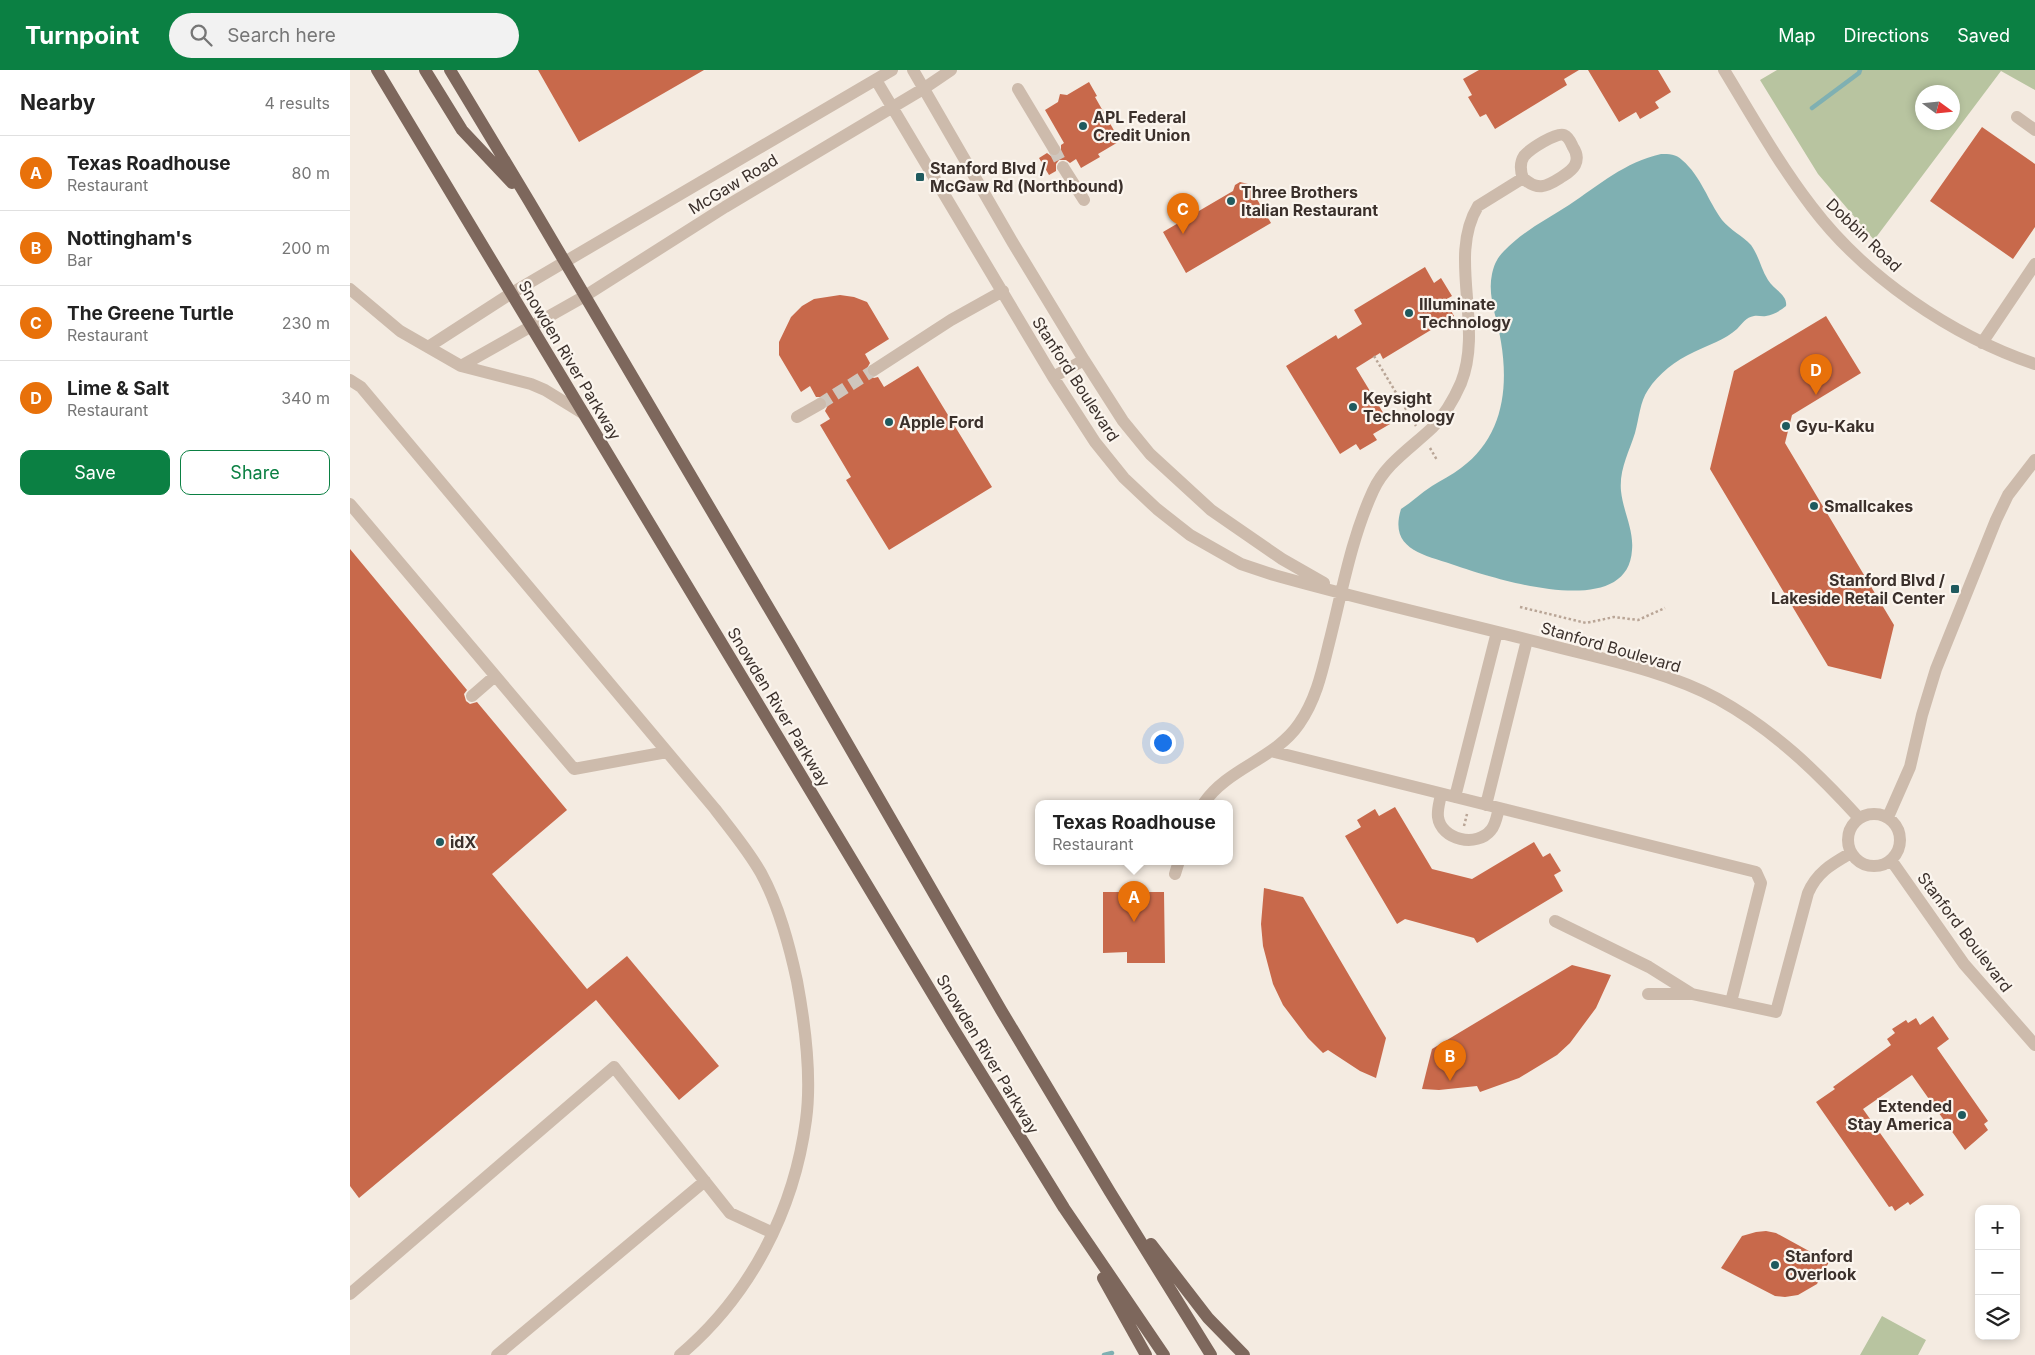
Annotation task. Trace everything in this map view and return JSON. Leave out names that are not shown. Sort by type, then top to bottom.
[{"type":"main road","name":"Snowden River Parkway","points":[[377,70],[884,914],[1064,1208],[1164,1355]]},
{"type":"main road","points":[[425,70],[462,130],[529,201]]},
{"type":"main road","name":"Snowden River Parkway","points":[[450,70],[880,798],[1001,1010],[1110,1192],[1211,1355]]},
{"type":"main road","points":[[1110,1192],[1208,1318],[1244,1355]]},
{"type":"main road","points":[[1064,1208],[1146,1355]]},
{"type":"street","name":"McGaw Road","points":[[428,348],[510,294],[892,70]]},
{"type":"street","name":"Stanford Boulevard","points":[[913,70],[1084,360],[1123,421],[1150,454],[1211,510],[1282,559],[1342,593]]},
{"type":"street","name":"McGaw Road","points":[[461,366],[585,296],[725,207],[923,89],[951,70]]},
{"type":"street","name":"Dobbin Road","points":[[1724,70],[1786,172],[1813,209],[1843,242],[1874,271],[1910,299],[1949,324],[1982,343],[2035,364]]},
{"type":"street","name":"Stanford Boulevard","points":[[876,80],[1095,442],[1124,478],[1156,509],[1190,535],[1241,564],[1274,575],[1652,673],[1716,698],[1747,716],[1784,742],[1820,776],[1859,818]]},
{"type":"street","points":[[1018,89],[1054,149]]},
{"type":"street","points":[[2017,117],[2035,130]]},
{"type":"street","points":[[1556,134],[1565,135],[1568,138],[1576,152],[1577,158],[1569,173],[1546,186],[1534,186],[1523,178],[1520,168],[1525,155],[1556,134]]},
{"type":"street","points":[[1063,167],[1084,200]]},
{"type":"street","points":[[1207,800],[1227,778],[1271,751],[1298,727],[1313,700],[1342,593],[1352,547],[1373,491],[1391,464],[1434,426],[1446,411],[1466,369],[1470,331],[1464,254],[1466,233],[1473,213],[1478,206],[1523,178]]},
{"type":"street","points":[[1982,343],[2035,264]]},
{"type":"street","points":[[350,289],[400,331],[461,366],[531,384],[545,390],[584,414]]},
{"type":"street","points":[[874,370],[952,320],[1003,292]]},
{"type":"street","points":[[1054,377],[1084,360]]},
{"type":"street","points":[[350,380],[361,387],[744,846],[762,874],[778,912],[791,954],[805,1039],[808,1086],[806,1119],[800,1153],[782,1215],[743,1287],[698,1340],[680,1355]]},
{"type":"street","points":[[797,417],[820,404]]},
{"type":"street","points":[[1888,818],[1910,767],[1924,706],[1936,669],[1996,520],[2008,495],[2035,460]]},
{"type":"street","points":[[350,504],[574,769],[667,752]]},
{"type":"street","points":[[1456,797],[1497,632]]},
{"type":"street","points":[[1486,804],[1527,640]]},
{"type":"street","points":[[472,696],[496,676]]},
{"type":"street","points":[[1271,751],[1756,872],[1761,883],[1731,1002]]},
{"type":"street","points":[[1442,794],[1438,818],[1442,827],[1450,835],[1460,839],[1478,839],[1486,835],[1495,824],[1499,808]]},
{"type":"street","points":[[1872,813],[1881,814],[1888,818],[1898,828],[1900,836],[1897,852],[1890,860],[1878,866],[1868,865],[1857,860],[1851,853],[1848,842],[1849,832],[1859,818],[1872,813]]},
{"type":"street","points":[[1648,994],[1692,994],[1776,1012],[1808,893],[1813,883],[1827,867],[1851,853]]},
{"type":"street","name":"Stanford Boulevard","points":[[1890,860],[1964,964],[2035,1045]]},
{"type":"street","points":[[1175,874],[1178,865]]},
{"type":"street","points":[[1555,921],[1649,967],[1692,994]]},
{"type":"street","points":[[350,1294],[614,1067],[730,1213],[773,1233]]},
{"type":"street","points":[[497,1355],[705,1181]]},
{"type":"path","points":[[1374,356],[1418,429]]},
{"type":"path","points":[[1428,445],[1437,460]]},
{"type":"path","points":[[1520,607],[1586,623],[1614,617],[1638,620],[1665,608]]},
{"type":"path","points":[[1463,830],[1468,810]]},
{"type":"green space","points":[[1777,70],[2035,70],[2035,90],[2001,71],[1960,126],[1960,85],[1915,85],[1915,130],[1957,130],[1874,240],[1818,174],[1760,80]]},
{"type":"green space","points":[[1882,1316],[1926,1340],[1918,1355],[1860,1355]]},
{"type":"water","points":[[1661,154],[1670,154],[1677,157],[1689,166],[1722,220],[1751,245],[1768,280],[1783,295],[1786,306],[1771,315],[1749,318],[1727,336],[1680,359],[1662,373],[1645,394],[1635,433],[1625,461],[1621,483],[1622,498],[1632,543],[1632,550],[1625,572],[1608,585],[1585,590],[1558,590],[1528,586],[1500,579],[1433,558],[1412,549],[1405,543],[1400,534],[1398,523],[1401,509],[1428,489],[1458,471],[1475,456],[1494,428],[1499,412],[1503,395],[1503,360],[1491,291],[1492,274],[1498,259],[1511,244],[1527,232],[1613,175],[1624,168]]},
{"type":"building","points":[[538,70],[704,70],[579,142]]},
{"type":"building","points":[[1479,70],[1579,70],[1564,79],[1567,85],[1495,129],[1486,114],[1480,117],[1468,97],[1472,95],[1463,79]]},
{"type":"building","points":[[1588,70],[1658,70],[1671,92],[1655,102],[1659,108],[1640,119],[1636,112],[1619,122]]},
{"type":"building","name":"APL Federal Credit Union","points":[[1089,82],[1097,96],[1095,97],[1120,141],[1098,154],[1100,157],[1081,168],[1076,159],[1070,163],[1066,160],[1059,160],[1056,164],[1056,171],[1049,175],[1039,158],[1047,153],[1051,156],[1058,156],[1061,152],[1061,145],[1064,143],[1045,110],[1058,102],[1060,94],[1067,95]]},
{"type":"building","points":[[1982,127],[2035,164],[2035,227],[2013,259],[1930,201]]},
{"type":"building","points":[[1240,182],[1248,184],[1271,223],[1186,273],[1163,232],[1233,191],[1235,185]]},
{"type":"building","points":[[1425,267],[1434,283],[1441,278],[1452,296],[1445,300],[1454,316],[1383,359],[1380,353],[1356,368],[1390,424],[1373,434],[1377,440],[1360,450],[1356,444],[1340,454],[1286,366],[1336,335],[1338,339],[1362,324],[1354,310]]},
{"type":"building","name":"Apple Ford","points":[[840,295],[854,297],[867,302],[889,339],[865,354],[870,363],[866,370],[868,375],[874,378],[878,377],[884,387],[918,366],[992,487],[889,550],[846,480],[851,477],[820,425],[830,419],[825,411],[828,405],[827,400],[824,397],[816,397],[810,386],[801,392],[779,355],[779,342],[791,317],[802,306],[814,299]]},
{"type":"building","points":[[1826,316],[1861,373],[1792,415],[1785,443],[1894,625],[1881,679],[1828,666],[1710,469],[1734,371]]},
{"type":"building","name":"idX","points":[[350,549],[467,690],[464,694],[466,701],[470,704],[477,702],[567,810],[492,874],[587,989],[627,956],[719,1066],[679,1100],[596,1000],[359,1198],[350,1186]]},
{"type":"building","points":[[1395,807],[1432,869],[1472,879],[1534,842],[1543,857],[1550,853],[1561,871],[1554,875],[1563,891],[1477,943],[1474,938],[1405,919],[1397,924],[1345,836],[1361,827],[1357,820],[1375,809],[1379,816]]},
{"type":"building","points":[[1264,888],[1303,897],[1386,1038],[1376,1078],[1360,1071],[1328,1050],[1323,1053],[1308,1038],[1283,1005],[1273,984],[1263,946],[1261,924]]},
{"type":"building","points":[[1103,892],[1164,892],[1165,963],[1127,963],[1127,952],[1103,953]]},
{"type":"building","points":[[1572,965],[1611,975],[1596,1008],[1570,1043],[1557,1055],[1519,1078],[1480,1092],[1477,1086],[1439,1090],[1422,1089],[1432,1049]]},
{"type":"building","name":"Extended Stay America","points":[[1933,1016],[1949,1039],[1937,1048],[1988,1121],[1984,1124],[1988,1130],[1965,1150],[1912,1075],[1863,1109],[1924,1195],[1910,1205],[1908,1202],[1895,1211],[1892,1206],[1889,1207],[1816,1102],[1835,1089],[1833,1087],[1891,1045],[1887,1039],[1895,1033],[1892,1029],[1906,1020],[1908,1023],[1916,1018],[1920,1025]]},
{"type":"building","name":"Stanford Overlook","points":[[1766,1231],[1776,1233],[1829,1262],[1817,1284],[1798,1295],[1775,1296],[1721,1268],[1742,1236]]},
{"type":"waterway","points":[[1812,108],[1859,73],[1860,70]]},
{"type":"waterway","points":[[1104,1355],[1112,1353]]},
{"type":"tunnel","points":[[1054,149],[1063,167]]},
{"type":"tunnel","points":[[820,404],[874,370]]},
{"type":"place","name":"APL Federal Credit Union","points":[[1083,126]]},
{"type":"place","name":"Stanford Blvd / McGaw Rd (Northbound)","points":[[920,177]]},
{"type":"place","name":"Three Brothers Italian Restaurant","points":[[1231,201]]},
{"type":"place","name":"The Greene Turtle","points":[[1183,234]]},
{"type":"place","name":"Illuminate Technology","points":[[1409,313]]},
{"type":"place","name":"Lime & Salt","points":[[1816,395]]},
{"type":"place","name":"Keysight Technology","points":[[1353,407]]},
{"type":"place","name":"Apple Ford","points":[[889,422]]},
{"type":"place","name":"Gyu-Kaku","points":[[1786,426]]},
{"type":"place","name":"Smallcakes","points":[[1814,506]]},
{"type":"place","name":"Stanford Blvd / Lakeside Retail Center","points":[[1955,589]]},
{"type":"place","name":"idX","points":[[440,842]]},
{"type":"place","name":"Texas Roadhouse","points":[[1134,922]]},
{"type":"place","name":"Nottingham's","points":[[1450,1081]]},
{"type":"place","name":"Extended Stay America","points":[[1962,1115]]},
{"type":"place","name":"Stanford Overlook","points":[[1775,1265]]}]
